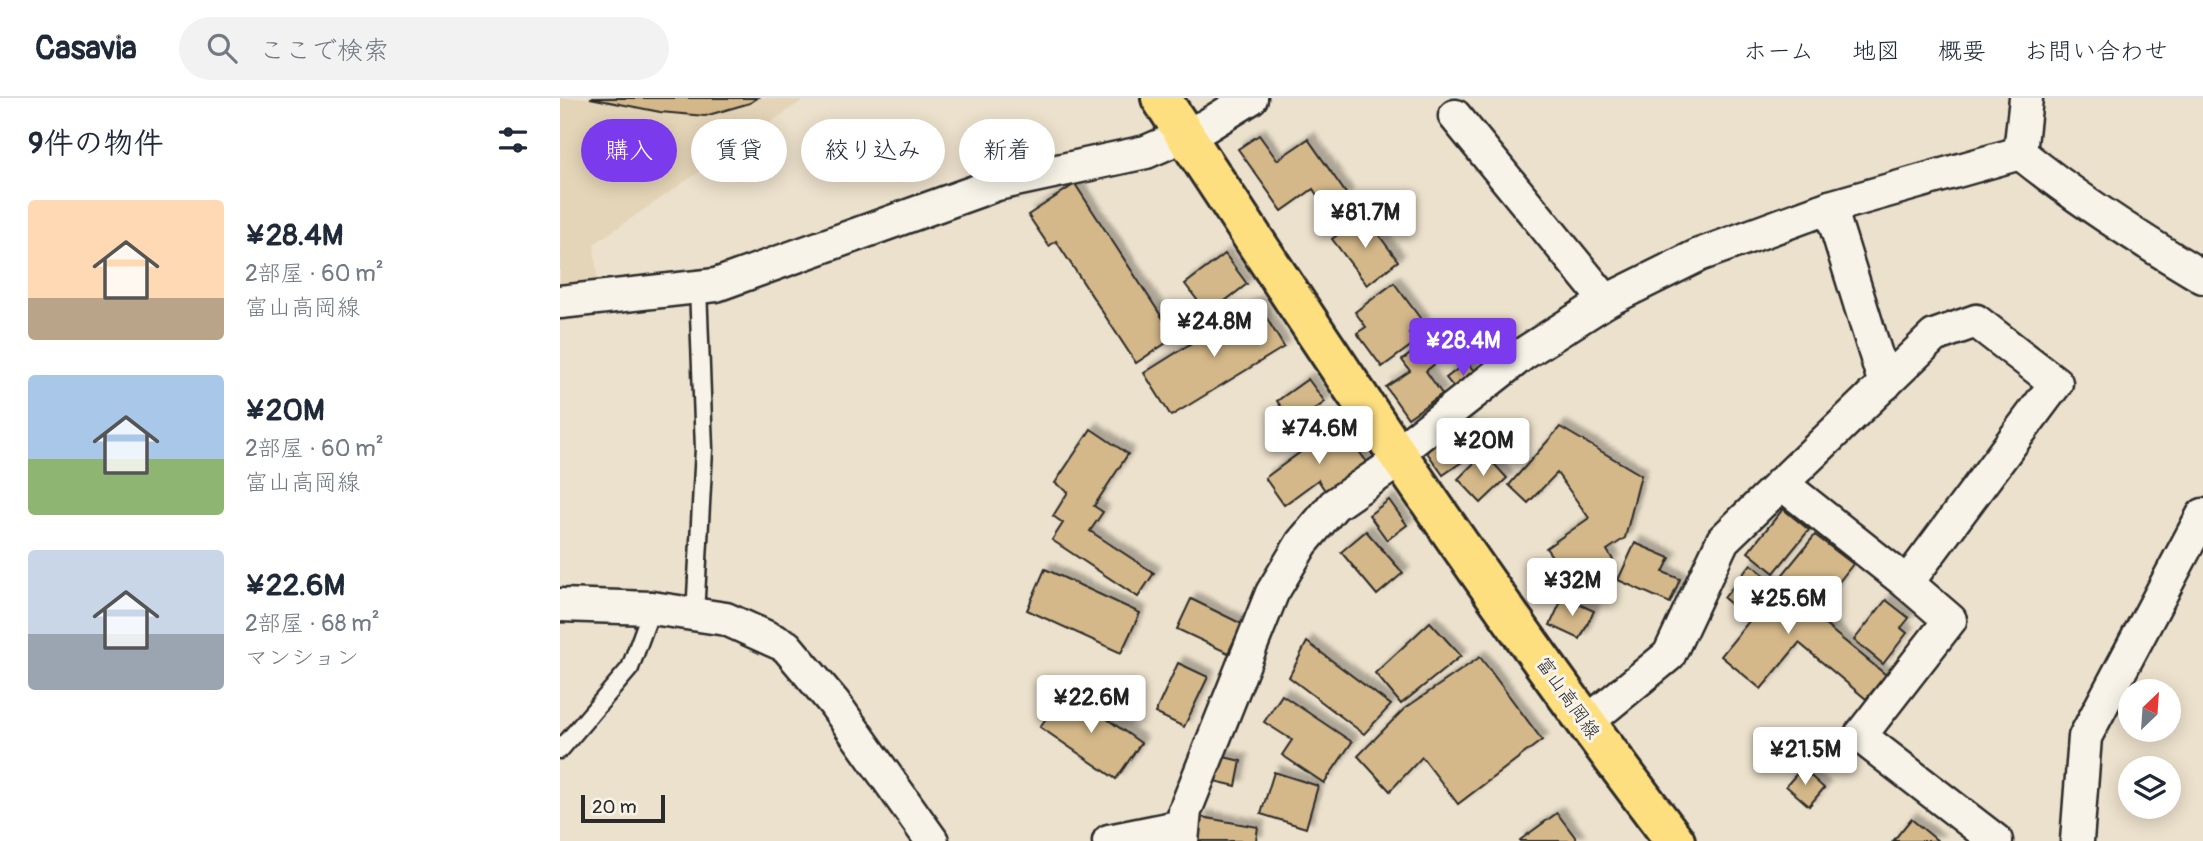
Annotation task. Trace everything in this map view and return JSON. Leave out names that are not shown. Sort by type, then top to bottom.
[{"type":"main road","name":"富山高岡線","points":[[1161,98],[1399,456],[1585,724],[1675,841]]},
{"type":"street","points":[[560,302],[716,285],[997,184],[1146,152],[1206,126],[1251,98]]},
{"type":"street","points":[[2020,153],[2026,98]]},
{"type":"street","points":[[1455,116],[1606,302]]},
{"type":"street","points":[[1110,841],[1183,834],[1185,811],[1272,593],[1296,553],[1334,505],[1399,456],[1523,354],[1606,302],[1699,255],[1830,207],[2020,153]]},
{"type":"street","points":[[2020,153],[2123,229],[2203,277]]},
{"type":"street","points":[[1830,207],[1885,384]]},
{"type":"street","points":[[1585,724],[1669,655],[1723,540],[1934,336],[1976,321],[2056,383],[1907,583]]},
{"type":"street","points":[[1781,483],[1950,620],[1860,736],[1996,841]]},
{"type":"street","points":[[2077,841],[2085,737],[2203,515]]},
{"type":"street","points":[[560,605],[652,608],[726,619],[786,646],[834,703],[932,841]]},
{"type":"lane","points":[[695,615],[704,450],[698,287]]},
{"type":"lane","points":[[560,750],[629,668],[652,608]]},
{"type":"shaded area","points":[[560,98],[806,98],[776,119],[691,119],[691,177],[594,244],[598,287],[560,289]]},
{"type":"building","points":[[590,98],[757,98],[750,103],[705,116],[660,112]]},
{"type":"building","points":[[1259,135],[1277,160],[1308,139],[1347,195],[1326,209],[1313,189],[1282,211],[1238,149]]},
{"type":"building","points":[[1075,184],[1175,337],[1136,363],[1056,241],[1049,246],[1028,215]]},
{"type":"building","points":[[1364,215],[1398,261],[1367,285],[1332,239]]},
{"type":"building","points":[[1225,254],[1247,284],[1208,314],[1185,284]]},
{"type":"building","points":[[1394,283],[1423,322],[1409,333],[1416,342],[1382,367],[1357,333],[1366,327],[1355,312]]},
{"type":"building","points":[[1257,302],[1284,347],[1171,416],[1144,373]]},
{"type":"building","points":[[1423,345],[1436,363],[1426,371],[1442,394],[1408,418],[1386,387],[1410,371],[1402,360]]},
{"type":"building","points":[[1467,362],[1479,378],[1459,394],[1446,378]]},
{"type":"building","points":[[1308,379],[1325,402],[1294,424],[1277,401]]},
{"type":"building","points":[[1339,424],[1369,465],[1328,495],[1318,480],[1284,505],[1265,478]]},
{"type":"building","points":[[1465,424],[1482,448],[1443,475],[1426,451]]},
{"type":"building","points":[[1560,427],[1641,475],[1625,538],[1607,550],[1613,560],[1575,588],[1546,548],[1589,518],[1557,473],[1528,503],[1509,485]]},
{"type":"building","points":[[1091,429],[1128,454],[1094,506],[1103,512],[1090,531],[1154,573],[1138,597],[1052,540],[1063,523],[1053,516],[1068,492],[1055,483]]},
{"type":"building","points":[[1484,453],[1507,478],[1481,503],[1458,479]]},
{"type":"building","points":[[1389,500],[1407,525],[1387,540],[1369,515]]},
{"type":"building","points":[[1783,509],[1809,530],[1774,573],[1748,552]]},
{"type":"building","points":[[1366,531],[1403,573],[1377,595],[1341,552]]},
{"type":"building","points":[[1815,535],[1853,564],[1817,610],[1779,579]]},
{"type":"building","points":[[1635,543],[1670,558],[1663,572],[1680,579],[1670,603],[1618,580]]},
{"type":"building","points":[[1751,564],[1886,675],[1866,699],[1799,643],[1761,689],[1721,656],[1750,620],[1724,598]]},
{"type":"building","points":[[1045,569],[1140,613],[1121,653],[1027,610]]},
{"type":"building","points":[[1563,597],[1594,611],[1580,639],[1550,625]]},
{"type":"building","points":[[1191,599],[1242,624],[1228,653],[1177,629]]},
{"type":"building","points":[[1886,600],[1909,618],[1901,628],[1907,633],[1883,664],[1854,640]]},
{"type":"building","points":[[1430,622],[1461,656],[1401,704],[1375,673]]},
{"type":"building","points":[[1307,642],[1391,705],[1364,734],[1289,677]]},
{"type":"building","points":[[1480,657],[1542,740],[1458,804],[1422,757],[1390,791],[1358,756],[1404,709]]},
{"type":"building","points":[[1178,663],[1208,677],[1184,727],[1155,713]]},
{"type":"building","points":[[1066,690],[1141,743],[1116,779],[1040,727]]},
{"type":"building","points":[[1282,695],[1352,742],[1324,783],[1282,755],[1292,740],[1264,722]]},
{"type":"building","points":[[1215,755],[1241,761],[1236,786],[1210,780]]},
{"type":"building","points":[[1802,768],[1824,788],[1809,806],[1786,786]]},
{"type":"building","points":[[1274,772],[1318,786],[1306,828],[1261,814]]},
{"type":"building","points":[[1557,813],[1578,841],[1520,840]]},
{"type":"building","points":[[1201,817],[1258,827],[1256,841],[1197,841]]},
{"type":"building","points":[[1911,819],[1938,841],[1893,841]]}]
